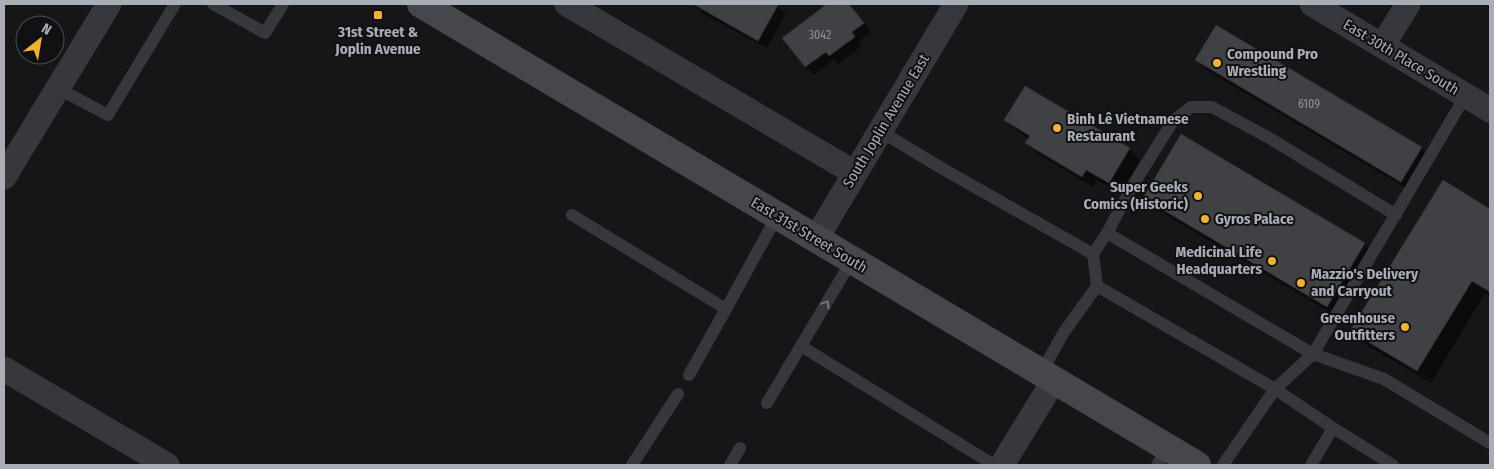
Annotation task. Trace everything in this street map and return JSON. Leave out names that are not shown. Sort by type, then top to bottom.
[{"type":"main road","name":"East 31st Street South","points":[[421,4],[1048,376],[1162,456],[1197,465]]},
{"type":"street","points":[[4,177],[109,4]]},
{"type":"street","points":[[567,4],[855,173]]},
{"type":"street","name":"South Joplin Avenue East","points":[[816,239],[956,4]]},
{"type":"street","name":"East 30th Place South","points":[[1312,4],[1490,110]]},
{"type":"street","points":[[1383,45],[1408,4]]},
{"type":"street","points":[[4,369],[167,465]]},
{"type":"street","points":[[1002,465],[1048,376]]},
{"type":"lane","points":[[57,88],[108,115],[175,4]]},
{"type":"lane","points":[[213,4],[265,33],[283,4]]},
{"type":"lane","points":[[1223,465],[1275,389],[1313,354],[1466,95]]},
{"type":"lane","points":[[1048,376],[1064,332],[1097,286],[1093,254],[1173,121],[1191,108],[1212,107],[1271,139],[1396,215]]},
{"type":"lane","points":[[880,131],[1093,254]]},
{"type":"lane","points":[[572,215],[726,309]]},
{"type":"lane","points":[[688,376],[777,216]]},
{"type":"lane","points":[[1107,233],[1313,354],[1384,379],[1490,443]]},
{"type":"lane","points":[[767,403],[852,260]]},
{"type":"lane","points":[[1097,286],[1275,389],[1392,465]]},
{"type":"lane","points":[[801,346],[994,465]]},
{"type":"lane","points":[[632,465],[678,394]]},
{"type":"lane","points":[[1310,465],[1333,428]]},
{"type":"lane","points":[[730,465],[740,448]]},
{"type":"building","points":[[693,4],[776,4],[778,5],[758,41]]},
{"type":"building","points":[[827,4],[849,4],[864,23],[852,32],[855,37],[829,56],[826,52],[805,67],[782,38]]},
{"type":"building","points":[[1216,25],[1422,147],[1401,182],[1195,60]]},
{"type":"building","name":"Binh Lê Vietnamese Restaurant","points":[[1025,86],[1130,148],[1109,183],[1086,170],[1082,177],[1025,143],[1030,136],[1004,120]]},
{"type":"building","points":[[1181,134],[1365,243],[1327,307],[1143,198]]},
{"type":"building","points":[[1443,180],[1490,209],[1490,292],[1472,281],[1417,371],[1350,331]]},
{"type":"place","name":"31st Street & Joplin Avenue","points":[[378,15]]},
{"type":"place","name":"Compound Pro Wrestling","points":[[1217,63]]},
{"type":"place","name":"Binh Lê Vietnamese Restaurant","points":[[1057,128]]},
{"type":"place","name":"Super Geeks Comics (Historic)","points":[[1198,196]]},
{"type":"place","name":"Gyros Palace","points":[[1205,219]]},
{"type":"place","name":"Medicinal Life Headquarters","points":[[1272,261]]},
{"type":"place","name":"Mazzio's Delivery and Carryout","points":[[1301,283]]},
{"type":"place","name":"Greenhouse Outfitters","points":[[1405,327]]}]
